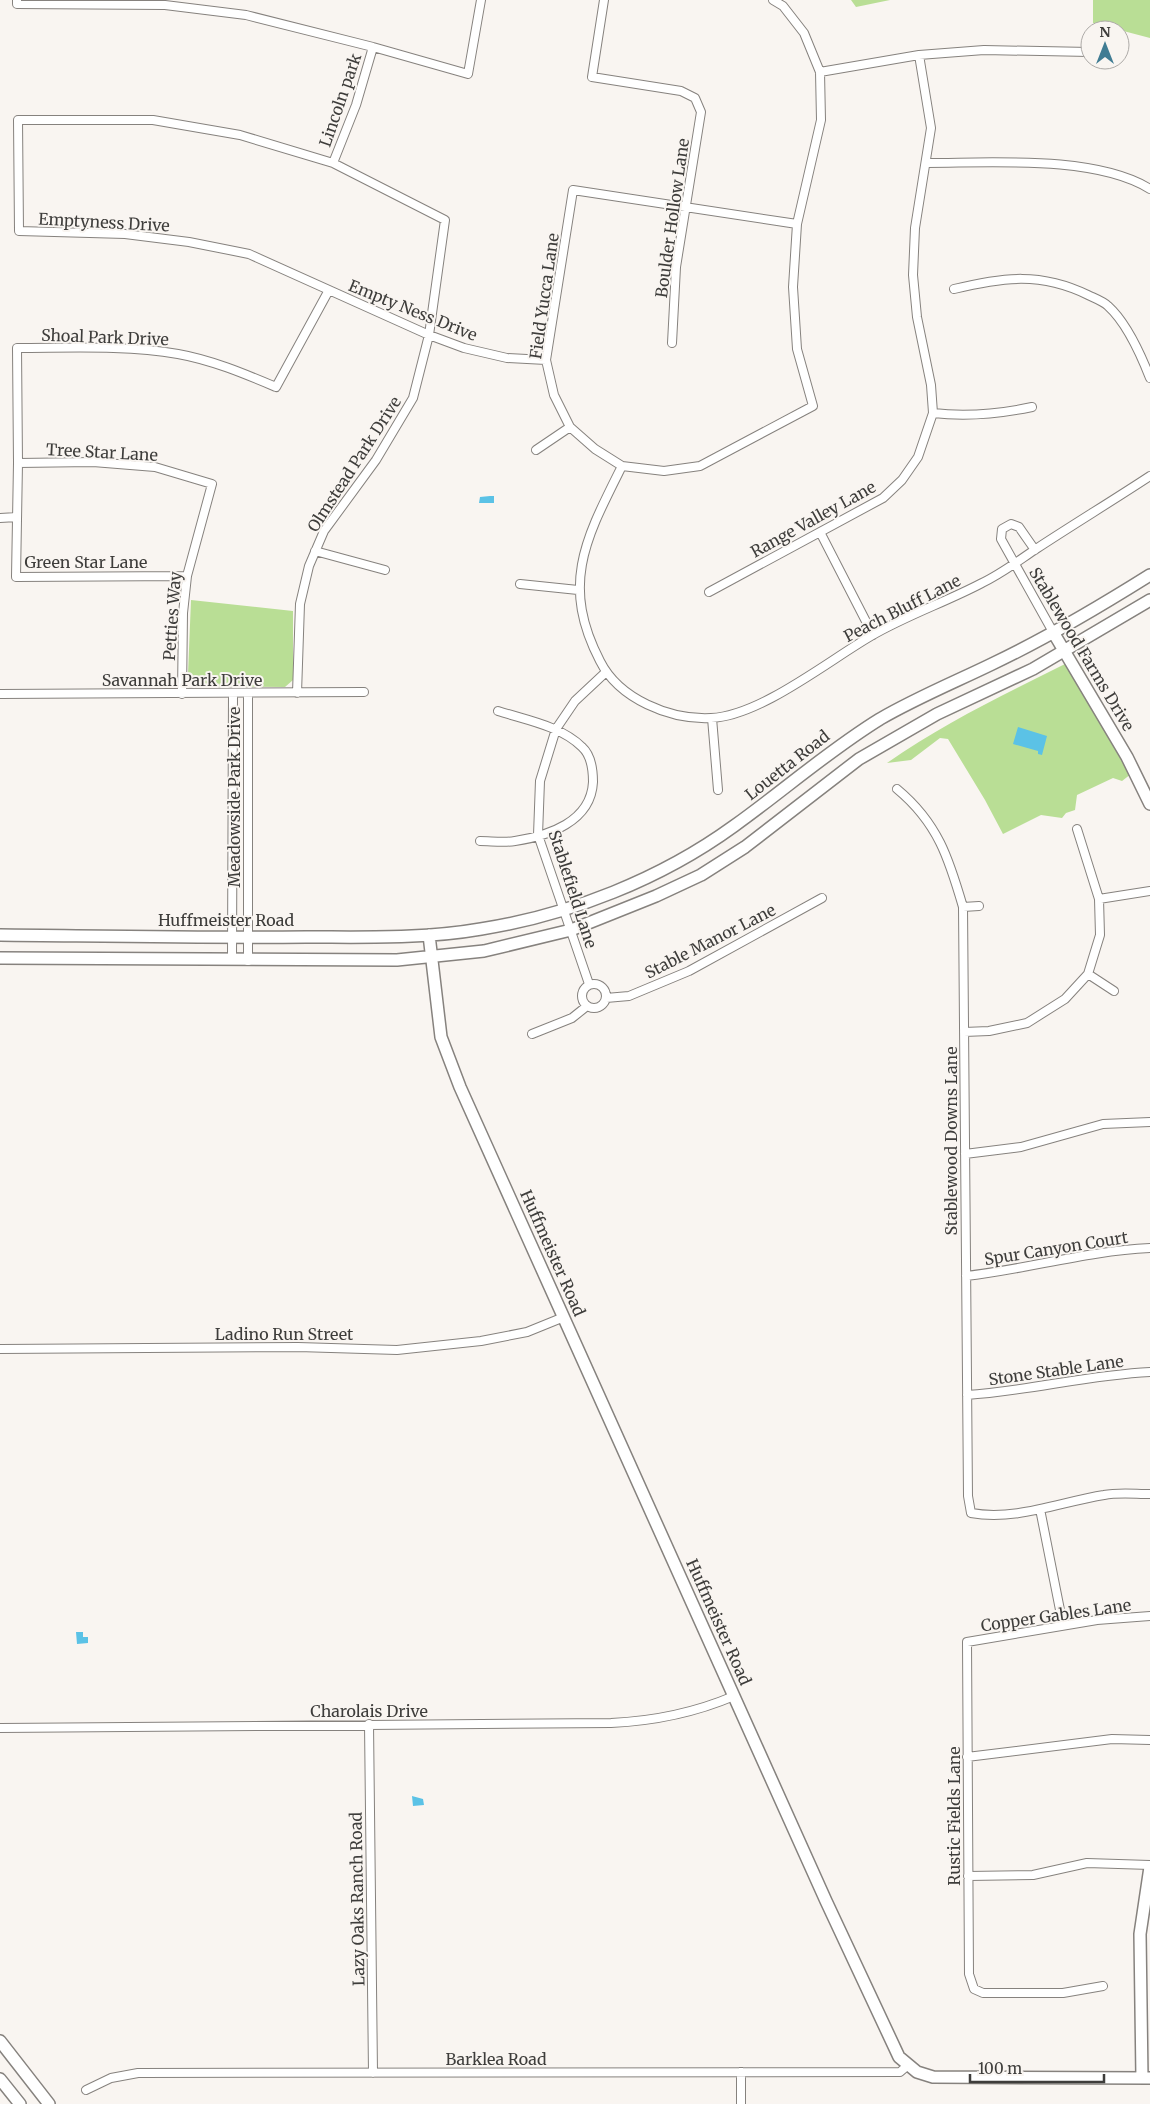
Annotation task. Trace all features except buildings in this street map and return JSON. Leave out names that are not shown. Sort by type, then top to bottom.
[{"type":"main road","name":"Louetta Road","points":[[429,935],[480,930],[564,909],[647,877],[689,855],[732,828],[846,740],[884,717],[1053,632],[1150,575]]},
{"type":"main road","points":[[0,958],[248,961],[430,958],[484,951],[571,930],[656,896],[700,874],[745,847],[852,764],[896,736],[1064,652],[1150,600]]},
{"type":"main road","name":"Stablewood Farms Drive","points":[[1053,632],[1127,757],[1150,803]]},
{"type":"main road","points":[[884,717],[896,736]]},
{"type":"main road","points":[[732,828],[745,847]]},
{"type":"main road","name":"Huffmeister Road","points":[[0,935],[232,937],[429,935],[437,1014],[448,1056],[892,2045],[907,2066]]},
{"type":"main road","points":[[907,2066],[917,2072],[933,2077],[951,2079],[1146,2078],[1140,1934],[1150,1866]]},
{"type":"main road","points":[[0,2041],[49,2104]]},
{"type":"main road","points":[[0,2079],[20,2104]]},
{"type":"street","points":[[17,2],[165,5],[246,15],[373,46],[468,74],[481,0]]},
{"type":"street","name":"Boulder Hollow Lane","points":[[604,0],[592,77],[681,91],[695,98],[701,112],[676,267],[672,343]]},
{"type":"street","points":[[606,672],[583,622],[578,590],[583,558],[595,519],[622,466],[664,471],[700,466],[813,406],[797,349],[793,287],[797,224],[821,120],[820,72],[804,33],[783,6],[773,0]]},
{"type":"street","name":"Lincoln park","points":[[333,162],[356,105],[373,46]]},
{"type":"street","points":[[820,72],[919,55],[984,50],[1080,52]]},
{"type":"street","points":[[919,55],[931,128],[927,163],[915,228],[913,275],[917,317],[931,385],[933,414],[958,416],[985,415],[1032,407]]},
{"type":"street","name":"Emptyness Drive","points":[[329,290],[249,254],[190,242],[125,234],[19,231],[18,120],[153,120],[240,135],[333,162]]},
{"type":"street","name":"Olmstead Park Drive","points":[[297,693],[300,604],[309,566],[324,531],[376,460],[413,398],[429,335],[445,220],[333,162]]},
{"type":"street","points":[[927,163],[1040,164],[1086,169],[1138,182],[1150,188]]},
{"type":"street","name":"Field Yucca Lane","points":[[622,466],[595,449],[570,427],[554,395],[546,360],[573,190],[686,207]]},
{"type":"street","points":[[686,207],[797,224]]},
{"type":"street","points":[[954,289],[996,279],[1041,278],[1074,288],[1108,305],[1137,346],[1150,378]]},
{"type":"street","name":"Empty Ness Drive","points":[[329,290],[429,335],[464,348],[507,358],[546,360]]},
{"type":"street","name":"Shoal Park Drive","points":[[18,463],[17,348],[122,349],[179,354],[233,370],[276,387],[329,290]]},
{"type":"street","name":"Range Valley Lane","points":[[709,592],[883,498],[902,480],[918,456],[933,414]]},
{"type":"street","points":[[536,450],[570,427]]},
{"type":"street","name":"Tree Star Lane","points":[[18,463],[93,462],[155,467],[212,484]]},
{"type":"street","points":[[0,518],[17,517],[18,463]]},
{"type":"street","name":"Peach Bluff Lane","points":[[606,672],[632,696],[671,715],[712,718],[754,708],[873,634],[984,582],[1150,476]]},
{"type":"street","name":"Petties Way","points":[[182,694],[183,613],[187,576],[212,484]]},
{"type":"street","name":"Green Star Lane","points":[[17,517],[16,576],[187,576]]},
{"type":"street","name":"Stablewood Farms Drive","points":[[1035,550],[1020,526],[1011,524],[1002,529],[1001,539],[1053,632]]},
{"type":"street","points":[[820,532],[873,634]]},
{"type":"street","points":[[315,551],[385,570]]},
{"type":"street","points":[[520,584],[578,590]]},
{"type":"street","name":"Stablefield Lane","points":[[590,984],[538,835],[540,781],[556,729],[575,701],[606,672]]},
{"type":"street","name":"Savannah Park Drive","points":[[0,694],[364,692]]},
{"type":"street","name":"Meadowside Park Drive","points":[[232,960],[233,693]]},
{"type":"street","name":"Meadowside Park Drive","points":[[248,693],[248,961]]},
{"type":"street","points":[[480,841],[513,842],[557,830],[580,815],[592,794],[593,770],[583,747],[556,729],[498,711]]},
{"type":"street","points":[[712,718],[718,790]]},
{"type":"street","name":"Stablewood Downs Lane","points":[[897,789],[909,799],[935,832],[948,858],[963,907],[968,1496],[971,1513],[990,1516],[1040,1509]]},
{"type":"street","points":[[232,819],[247,818]]},
{"type":"street","points":[[964,1032],[989,1031],[1027,1023],[1064,999],[1088,974],[1100,935],[1099,899],[1077,828]]},
{"type":"street","points":[[1099,899],[1150,891]]},
{"type":"street","name":"Stable Manor Lane","points":[[606,998],[629,996],[689,971],[822,898]]},
{"type":"street","points":[[963,907],[979,906]]},
{"type":"street","points":[[1088,974],[1114,991]]},
{"type":"street","points":[[532,1034],[572,1018],[587,1006],[598,1007],[606,998],[603,987],[599,984],[585,986],[581,995],[587,1006]]},
{"type":"street","points":[[965,1154],[1021,1147],[1103,1124],[1150,1122]]},
{"type":"street","name":"Spur Canyon Court","points":[[966,1276],[1011,1271],[1078,1255],[1113,1250],[1150,1248]]},
{"type":"street","name":"Ladino Run Street","points":[[0,1349],[298,1347],[398,1350],[490,1340],[527,1332],[564,1317]]},
{"type":"street","name":"Stone Stable Lane","points":[[967,1395],[1000,1393],[1117,1374],[1150,1372]]},
{"type":"street","points":[[1063,1625],[1040,1509],[1106,1494],[1150,1494]]},
{"type":"street","name":"Copper Gables Lane","points":[[966,1642],[1096,1620],[1150,1616]]},
{"type":"street","name":"Rustic Fields Lane","points":[[966,1642],[969,1974],[974,1989],[983,1993],[1063,1993],[1103,1986]]},
{"type":"street","name":"Charolais Drive","points":[[0,1728],[634,1722],[674,1716],[709,1706],[734,1696]]},
{"type":"street","name":"Lazy Oaks Ranch Road","points":[[369,1724],[373,2073]]},
{"type":"street","points":[[967,1757],[1112,1739],[1150,1740]]},
{"type":"street","points":[[968,1876],[1033,1875],[1088,1863],[1150,1866]]},
{"type":"street","name":"Barklea Road","points":[[86,2090],[111,2078],[138,2073],[900,2072],[907,2066]]},
{"type":"street","points":[[741,2072],[741,2104]]},
{"type":"green space","points":[[851,0],[890,0],[856,7]]},
{"type":"green space","points":[[1093,0],[1150,0],[1150,38],[1130,33],[1130,20],[1093,20]]},
{"type":"green space","points":[[191,600],[293,611],[293,680],[285,687],[196,686],[188,674]]},
{"type":"green space","points":[[1067,663],[1131,774],[1122,781],[1113,778],[1077,795],[1075,810],[1066,813],[1062,818],[1041,815],[1003,834],[948,739],[940,738],[911,760],[887,763],[953,722]]},
{"type":"water","points":[[494,496],[494,503],[479,503],[480,497]]},
{"type":"water","points":[[1018,727],[1047,736],[1042,755],[1038,754],[1038,751],[1013,744]]},
{"type":"water","points":[[76,1632],[83,1632],[83,1637],[88,1637],[88,1643],[77,1644]]},
{"type":"water","points":[[412,1796],[423,1799],[424,1805],[413,1806]]}]
